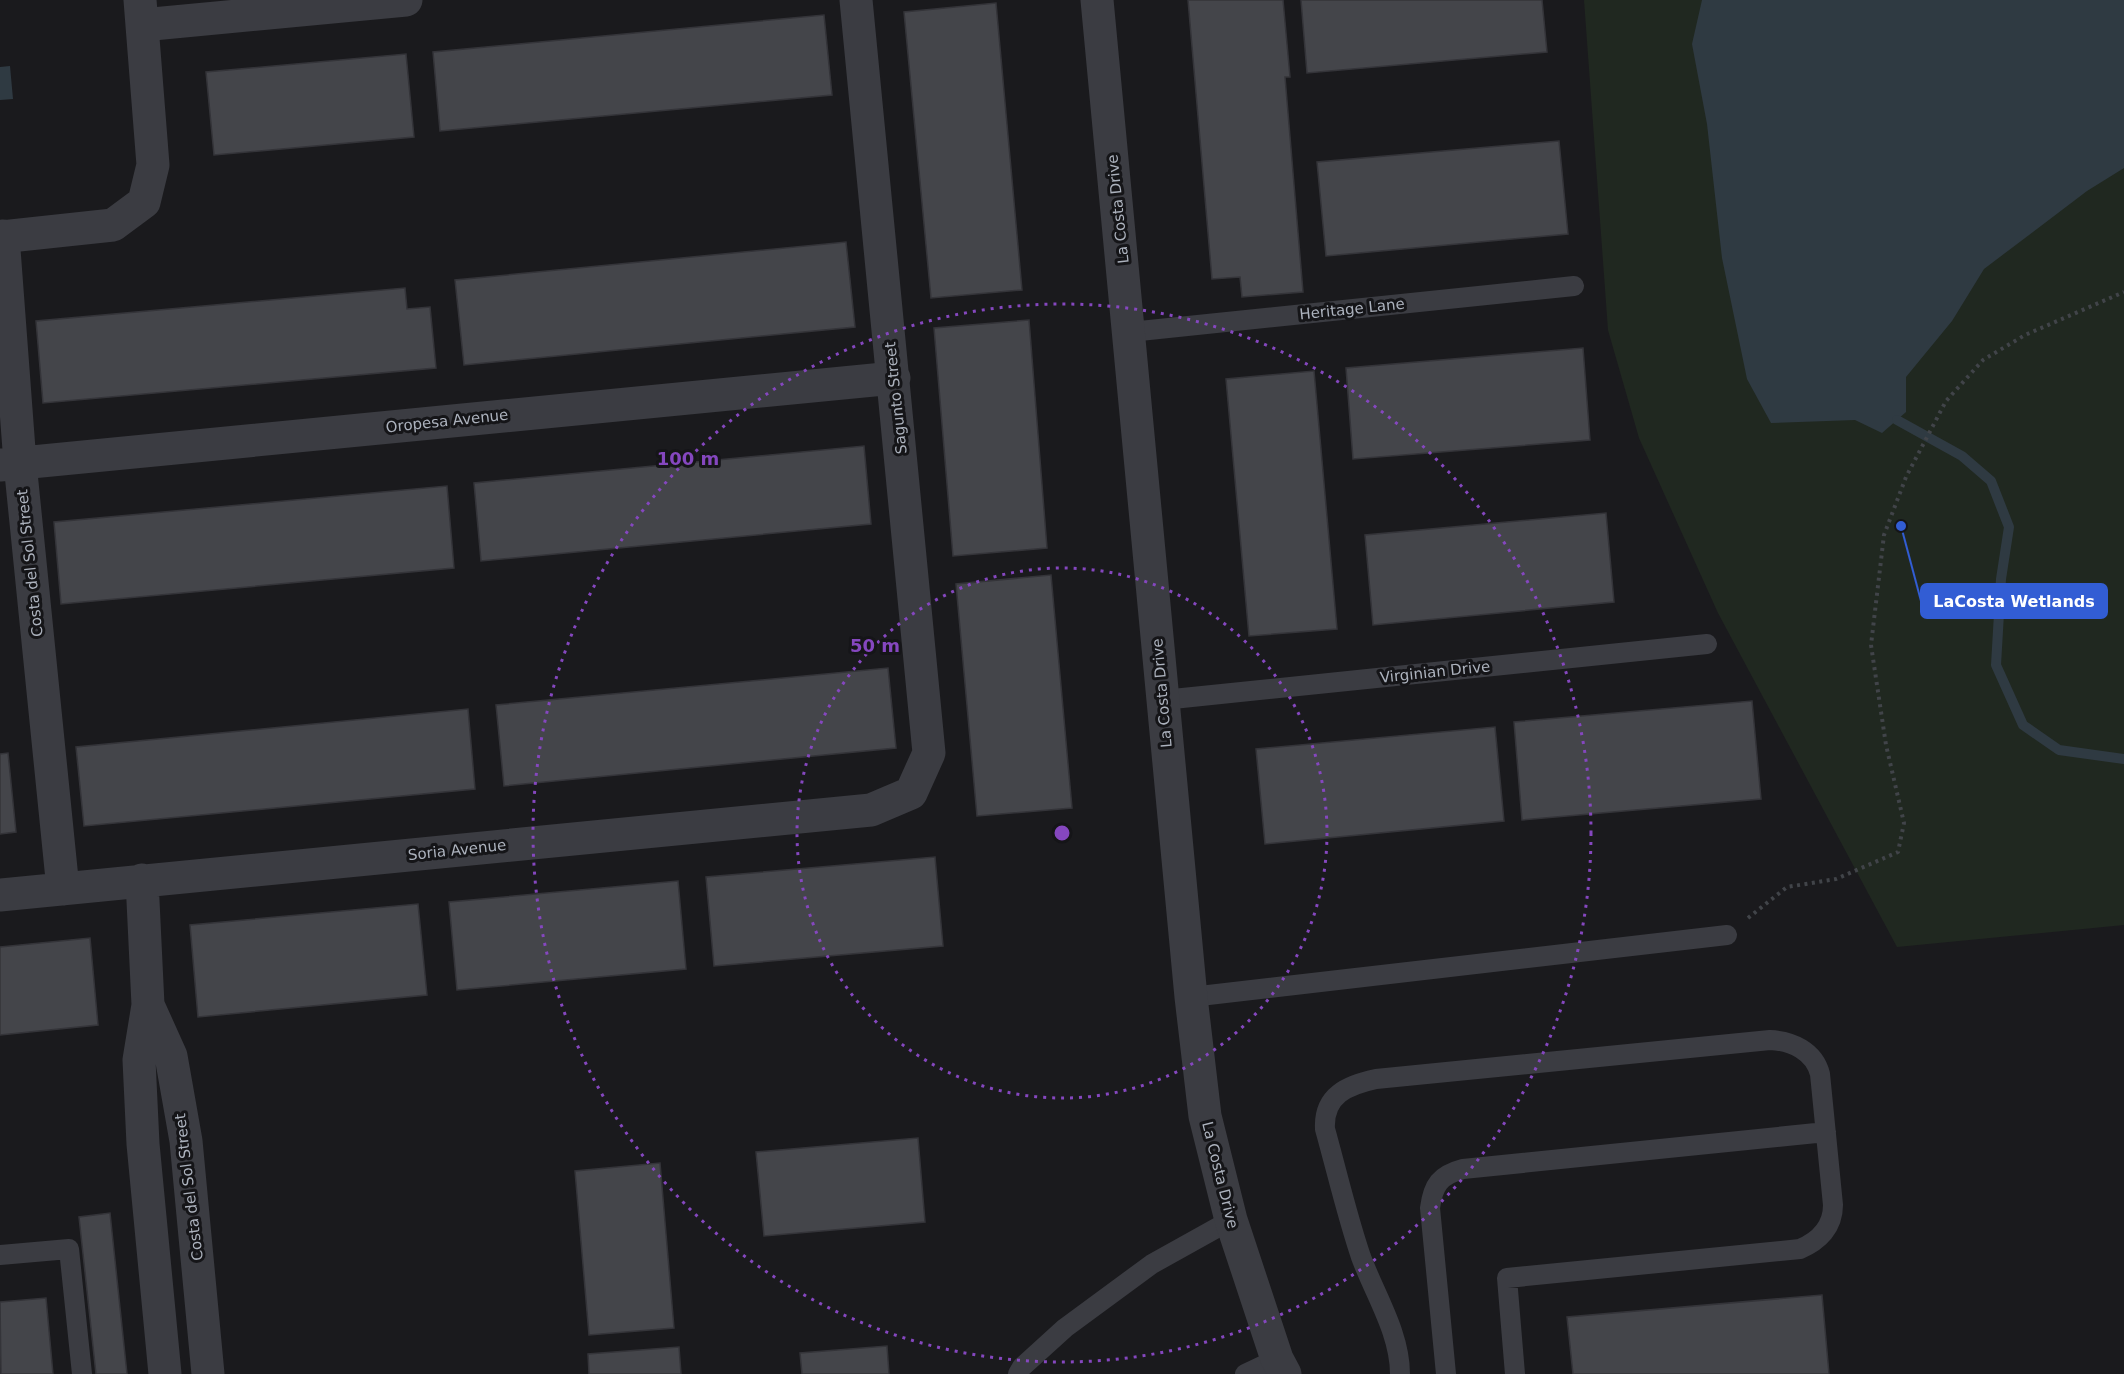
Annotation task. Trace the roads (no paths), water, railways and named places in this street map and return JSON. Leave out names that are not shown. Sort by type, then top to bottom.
[{"type":"street","points":[[2,236],[113,225],[144,202],[153,165],[141,13],[406,0]]},
{"type":"street","name":"Sagunto Street","points":[[856,0],[929,753],[911,793]]},
{"type":"street","name":"La Costa Drive","points":[[1097,0],[1191,997],[1205,1116],[1231,1220],[1281,1366]]},
{"type":"street","name":"Costa del Sol Street","points":[[2,236],[10,464],[63,889]]},
{"type":"street","name":"Oropesa Avenue","points":[[10,464],[894,378]]},
{"type":"street","name":"Soria Avenue","points":[[0,895],[871,810],[911,793]]},
{"type":"street","name":"Costa del Sol Street","points":[[142,880],[148,1005],[139,1060],[143,1144],[165,1374]]},
{"type":"street","name":"Costa del Sol Street","points":[[148,1005],[171,1056],[186,1141],[208,1374]]},
{"type":"lane","name":"Heritage Lane","points":[[1130,332],[1574,286]]},
{"type":"lane","name":"Virginian Drive","points":[[1163,700],[1707,644]]},
{"type":"lane","points":[[1191,997],[1727,935]]},
{"type":"lane","points":[[1400,1374],[1397,1347],[1361,1258],[1325,1129],[1325,1117],[1337,1095],[1347,1088],[1376,1079],[1770,1040],[1781,1041],[1803,1050],[1817,1064],[1820,1074],[1833,1211],[1824,1232],[1809,1245],[1800,1249],[1507,1278],[1515,1374]]},
{"type":"lane","points":[[1446,1374],[1430,1208],[1435,1186],[1448,1174],[1463,1169],[1826,1132]]},
{"type":"lane","points":[[1018,1374],[1022,1367],[1065,1328],[1144,1271],[1231,1220]]},
{"type":"lane","points":[[0,1256],[69,1249],[82,1374]]},
{"type":"lane","points":[[1245,1374],[1281,1366]]},
{"type":"waterway","points":[[1897,420],[1962,456],[1991,481],[2009,527],[2001,579],[1996,665],[2023,725],[2059,750],[2124,759]]},
{"type":"place","name":"LaCosta Wetlands","points":[[1901,526]]}]
